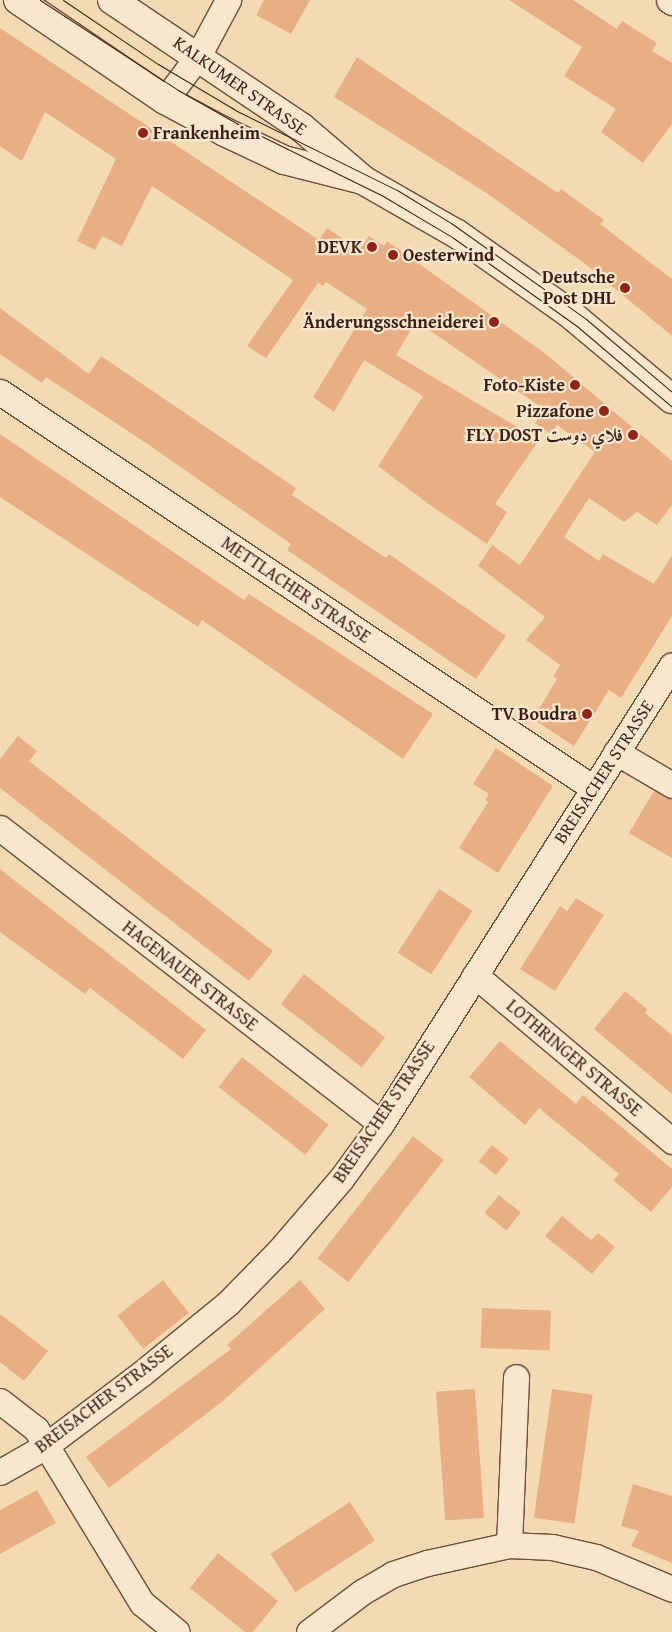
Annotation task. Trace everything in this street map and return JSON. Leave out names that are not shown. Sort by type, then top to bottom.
[{"type":"main road","name":"KALKUMER STRASSE","points":[[18,0],[165,100],[284,160],[363,180]]},
{"type":"main road","name":"KALKUMER STRASSE","points":[[112,0],[300,126],[363,180],[457,234],[569,313],[672,399]]},
{"type":"street","points":[[165,100],[198,56],[228,0]]},
{"type":"street","name":"METTLACHER STRASSE","points":[[0,392],[593,788]]},
{"type":"street","name":"BREISACHER STRASSE","points":[[0,1472],[44,1447],[141,1374],[228,1303],[279,1251],[341,1179],[381,1124],[672,665]]},
{"type":"street","points":[[616,752],[672,785]]},
{"type":"street","name":"HAGENAUER STRASSE","points":[[0,828],[381,1124]]},
{"type":"street","name":"LOTHRINGER STRASSE","points":[[475,975],[672,1141]]},
{"type":"street","points":[[509,1546],[516,1377]]},
{"type":"street","points":[[0,1401],[36,1429],[44,1447],[142,1603],[177,1632]]},
{"type":"street","points":[[309,1632],[362,1592],[393,1574],[427,1563],[509,1546],[552,1548],[596,1558],[672,1589]]},
{"type":"building","points":[[264,0],[310,0],[291,34],[256,15]]},
{"type":"building","points":[[509,0],[573,0],[617,29],[622,21],[657,43],[652,51],[672,63],[672,124],[643,163],[601,132],[616,109],[564,76],[582,47]]},
{"type":"building","points":[[0,28],[319,240],[327,228],[360,250],[369,236],[384,246],[387,241],[546,354],[672,461],[672,505],[657,525],[637,512],[624,522],[589,498],[564,537],[599,561],[603,554],[654,584],[672,555],[672,616],[621,698],[609,690],[574,746],[533,719],[557,679],[553,677],[560,665],[526,640],[545,617],[478,566],[492,545],[520,565],[595,452],[557,425],[551,434],[535,423],[544,409],[416,321],[396,355],[539,440],[495,504],[507,512],[487,544],[430,505],[378,466],[423,396],[364,360],[334,412],[313,397],[367,309],[326,282],[323,286],[318,283],[266,358],[247,346],[293,280],[152,186],[122,246],[102,236],[95,250],[77,241],[116,159],[45,112],[22,161],[0,146]]},
{"type":"building","points":[[357,57],[558,193],[561,189],[604,220],[600,224],[672,279],[672,336],[588,266],[488,194],[334,97]]},
{"type":"building","points":[[0,308],[89,374],[101,356],[296,488],[292,495],[386,558],[389,554],[506,636],[476,679],[287,550],[291,544],[146,443],[46,377],[42,383],[0,354]]},
{"type":"building","points":[[0,434],[244,600],[249,594],[433,714],[403,759],[202,620],[198,627],[0,497]]},
{"type":"building","points":[[18,736],[37,751],[29,761],[273,951],[249,981],[0,788],[0,759]]},
{"type":"building","points":[[496,748],[553,786],[498,873],[459,848],[488,802],[485,800],[489,794],[473,784]]},
{"type":"building","points":[[654,791],[672,799],[672,858],[629,833]]},
{"type":"building","points":[[0,869],[206,1030],[183,1059],[90,988],[85,994],[0,932]]},
{"type":"building","points":[[439,889],[473,911],[431,975],[398,953]]},
{"type":"building","points":[[576,898],[604,915],[555,991],[520,969],[560,906],[567,911]]},
{"type":"building","points":[[304,974],[385,1037],[362,1067],[281,1004]]},
{"type":"building","points":[[625,991],[647,1009],[645,1013],[672,1035],[672,1094],[594,1029]]},
{"type":"building","points":[[500,1041],[576,1104],[583,1095],[672,1169],[672,1187],[651,1212],[613,1180],[619,1174],[539,1108],[525,1125],[469,1077]]},
{"type":"building","points":[[242,1057],[329,1125],[305,1155],[219,1087]]},
{"type":"building","points":[[413,1136],[444,1160],[348,1282],[318,1258]]},
{"type":"building","points":[[492,1145],[509,1159],[496,1175],[479,1161]]},
{"type":"building","points":[[499,1195],[521,1213],[506,1230],[485,1213]]},
{"type":"building","points":[[562,1216],[591,1240],[598,1233],[615,1247],[592,1274],[545,1236]]},
{"type":"building","points":[[163,1280],[189,1313],[143,1349],[117,1316]]},
{"type":"building","points":[[300,1280],[325,1309],[223,1401],[109,1488],[86,1457],[231,1349],[227,1345]]},
{"type":"building","points":[[482,1308],[551,1310],[550,1350],[481,1348]]},
{"type":"building","points":[[0,1314],[48,1351],[24,1381],[0,1362]]},
{"type":"building","points":[[475,1389],[484,1518],[445,1520],[436,1392]]},
{"type":"building","points":[[552,1389],[593,1395],[575,1523],[534,1518]]},
{"type":"building","points":[[633,1484],[672,1496],[672,1563],[631,1546],[639,1531],[621,1526]]},
{"type":"building","points":[[37,1490],[56,1523],[0,1554],[0,1510]]},
{"type":"building","points":[[350,1502],[375,1541],[295,1592],[270,1554]]},
{"type":"building","points":[[218,1553],[278,1601],[253,1632],[245,1632],[190,1588]]},
{"type":"tram line","points":[[40,0],[178,90],[245,128],[383,196],[452,237],[578,327],[672,407]]},
{"type":"tram line","points":[[63,0],[158,64],[237,111],[397,190],[451,223],[586,319],[672,392]]},
{"type":"place","name":"Frankenheim","points":[[143,133]]},
{"type":"place","name":"DEVK","points":[[372,247]]},
{"type":"place","name":"Oesterwind","points":[[393,255]]},
{"type":"place","name":"Deutsche Post DHL","points":[[625,288]]},
{"type":"place","name":"Änderungsschneiderei","points":[[494,322]]},
{"type":"place","name":"Foto-Kiste","points":[[575,385]]},
{"type":"place","name":"Pizzafone","points":[[604,411]]},
{"type":"place","name":"FLY DOST فلاي دوست","points":[[633,435]]},
{"type":"place","name":"TV Boudra","points":[[587,714]]}]
